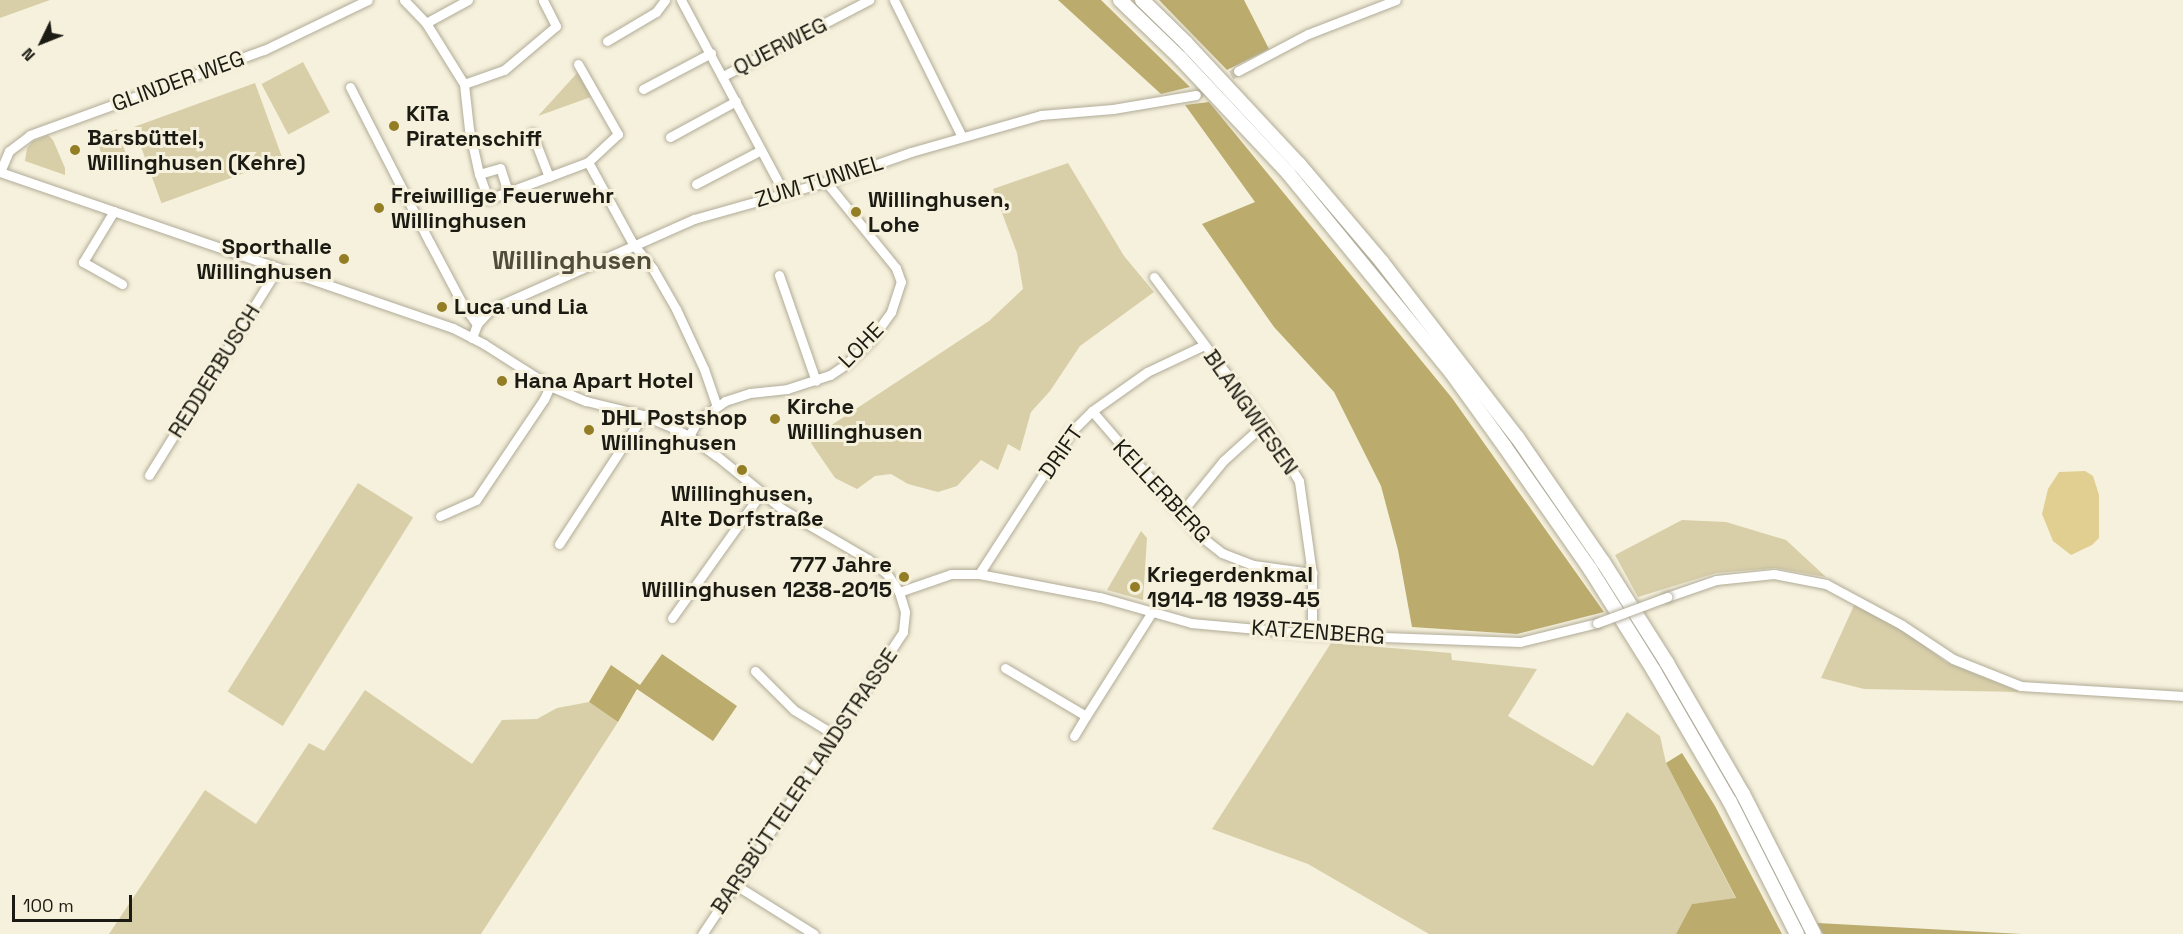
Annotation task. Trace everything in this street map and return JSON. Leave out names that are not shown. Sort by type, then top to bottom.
[{"type":"highway","points":[[1120,0],[1181,59],[1288,173],[1451,372],[1590,569],[1654,671],[1730,802],[1797,934]]},
{"type":"highway","points":[[1142,0],[1186,43],[1307,173],[1382,262],[1517,437],[1603,562],[1667,663],[1743,794],[1814,934]]},
{"type":"street","name":"GLINDER WEG","points":[[0,172],[9,151],[30,135],[264,50],[368,0]]},
{"type":"street","points":[[404,0],[426,23],[464,84],[469,128],[479,174],[488,199],[588,162],[618,134],[578,64]]},
{"type":"street","points":[[426,23],[468,0]]},
{"type":"street","points":[[464,84],[504,70],[556,26],[543,0]]},
{"type":"street","points":[[607,41],[656,12],[665,0]]},
{"type":"street","points":[[681,0],[783,192]]},
{"type":"street","name":"QUERWEG","points":[[723,76],[869,0]]},
{"type":"street","points":[[894,0],[962,137]]},
{"type":"street","points":[[1238,71],[1308,34],[1378,3],[1396,0]]},
{"type":"street","points":[[643,89],[711,53]]},
{"type":"street","points":[[350,87],[441,264],[463,305],[477,324],[472,338]]},
{"type":"street","name":"ZUM TUNNEL","points":[[477,324],[491,309],[633,244],[694,219],[783,192],[826,182],[962,137],[1041,115],[1113,109],[1196,95]]},
{"type":"street","points":[[670,137],[736,101]]},
{"type":"street","points":[[532,133],[549,177]]},
{"type":"street","points":[[696,184],[761,150]]},
{"type":"street","points":[[588,162],[633,244],[653,269],[676,309],[704,369],[717,406]]},
{"type":"street","points":[[479,174],[500,168],[508,192]]},
{"type":"street","points":[[0,172],[472,338],[550,386],[586,400],[643,415],[689,436],[805,525],[868,559],[887,574],[900,592]]},
{"type":"street","name":"LOHE","points":[[689,436],[698,420],[717,406],[750,393],[787,389],[816,381],[845,365],[870,342],[891,312],[901,282],[896,268],[826,182]]},
{"type":"street","points":[[114,211],[83,262],[122,284]]},
{"type":"street","name":"REDDERBUSCH","points":[[149,475],[278,268]]},
{"type":"street","points":[[779,274],[816,381]]},
{"type":"street","name":"BLANGWIESEN","points":[[1154,277],[1264,423],[1299,481],[1312,573],[1312,634]]},
{"type":"street","name":"DRIFT","points":[[979,574],[1062,444],[1092,411],[1147,372],[1204,345]]},
{"type":"street","points":[[440,516],[476,500],[544,399],[550,386]]},
{"type":"street","name":"KELLERBERG","points":[[1092,411],[1199,535],[1222,553],[1254,565],[1312,573]]},
{"type":"street","points":[[559,544],[643,415]]},
{"type":"street","points":[[1180,514],[1223,461],[1264,423]]},
{"type":"street","points":[[672,618],[761,493]]},
{"type":"street","name":"KATZENBERG","points":[[900,592],[951,574],[979,574],[1100,597],[1191,623],[1312,634],[1520,642],[1596,623],[1716,580],[1774,574],[1826,584],[1902,625],[1953,659],[2021,686],[2183,696]]},
{"type":"street","name":"BARSBÜTTELER LANDSTRASSE","points":[[702,934],[903,632],[905,612],[900,592]]},
{"type":"street","points":[[1074,736],[1152,612]]},
{"type":"street","points":[[1005,668],[1086,716]]},
{"type":"street","points":[[754,671],[794,710],[835,735]]},
{"type":"street","points":[[734,884],[814,934]]},
{"type":"shaded area","points":[[0,0],[50,0],[0,18]]},
{"type":"shaded area","points":[[1058,0],[1101,0],[1190,87],[1161,94]]},
{"type":"shaded area","points":[[1159,0],[1244,0],[1269,49],[1227,70]]},
{"type":"shaded area","points":[[303,62],[330,112],[288,134],[262,84]]},
{"type":"shaded area","points":[[578,72],[591,97],[538,116]]},
{"type":"shaded area","points":[[255,83],[283,159],[161,203],[134,127]]},
{"type":"shaded area","points":[[1209,102],[1452,398],[1604,612],[1517,634],[1412,627],[1398,550],[1381,486],[1334,392],[1274,327],[1202,224],[1255,202],[1185,105]]},
{"type":"shaded area","points":[[117,129],[130,164],[108,172],[95,137]]},
{"type":"shaded area","points":[[48,135],[53,140],[65,168],[65,175],[25,161],[27,148],[33,141]]},
{"type":"shaded area","points":[[1068,163],[1124,256],[1154,292],[1080,346],[1050,391],[1031,412],[1020,451],[1008,444],[998,470],[981,460],[957,486],[938,492],[908,484],[891,474],[875,476],[857,489],[835,478],[811,443],[830,426],[989,321],[1023,289],[1017,253],[993,189]]},
{"type":"shaded area","points":[[2085,471],[2093,476],[2099,495],[2099,538],[2092,545],[2071,555],[2053,541],[2042,514],[2048,489],[2059,472]]},
{"type":"shaded area","points":[[358,483],[413,517],[283,726],[228,692]]},
{"type":"shaded area","points":[[1682,520],[1726,522],[1786,540],[1826,577],[1775,568],[1716,573],[1638,597],[1615,555]]},
{"type":"shaded area","points":[[1141,531],[1147,538],[1143,600],[1107,590]]},
{"type":"shaded area","points":[[1856,601],[1901,628],[1946,662],[2020,692],[1864,689],[1821,678]]},
{"type":"shaded area","points":[[1331,643],[1451,653],[1452,660],[1537,669],[1508,716],[1593,766],[1627,712],[1660,736],[1666,763],[1736,899],[1692,904],[1676,934],[1429,934],[1308,864],[1212,829]]},
{"type":"shaded area","points":[[662,654],[737,706],[713,741],[637,689],[618,722],[589,702],[611,665],[640,685]]},
{"type":"shaded area","points":[[365,690],[472,764],[502,720],[537,719],[557,708],[589,702],[618,722],[481,934],[109,934],[205,790],[256,824],[309,743],[324,751]]},
{"type":"shaded area","points":[[1682,753],[1715,806],[1782,934],[1676,934],[1692,904],[1736,898],[1666,763]]},
{"type":"shaded area","points":[[1817,923],[2022,934],[1823,934]]},
{"type":"tunnel","points":[[1196,95],[1238,71]]},
{"type":"place","name":"KiTa Piratenschiff","points":[[394,126]]},
{"type":"place","name":"Barsbüttel, Willinghusen (Kehre)","points":[[75,150]]},
{"type":"place","name":"Freiwillige Feuerwehr Willinghusen","points":[[379,208]]},
{"type":"place","name":"Willinghusen, Lohe","points":[[856,212]]},
{"type":"place","name":"Sporthalle Willinghusen","points":[[344,259]]},
{"type":"place","name":"Luca und Lia","points":[[442,307]]},
{"type":"place","name":"Hana Apart Hotel","points":[[502,381]]},
{"type":"place","name":"Kirche Willinghusen","points":[[775,419]]},
{"type":"place","name":"DHL Postshop Willinghusen","points":[[589,430]]},
{"type":"place","name":"Willinghusen, Alte Dorfstraße","points":[[742,470]]},
{"type":"place","name":"777 Jahre Willinghusen 1238-2015","points":[[904,577]]},
{"type":"place","name":"Kriegerdenkmal 1914-18 1939-45","points":[[1135,587]]},
{"type":"district","name":"Willinghusen","points":[[572,261]]}]
